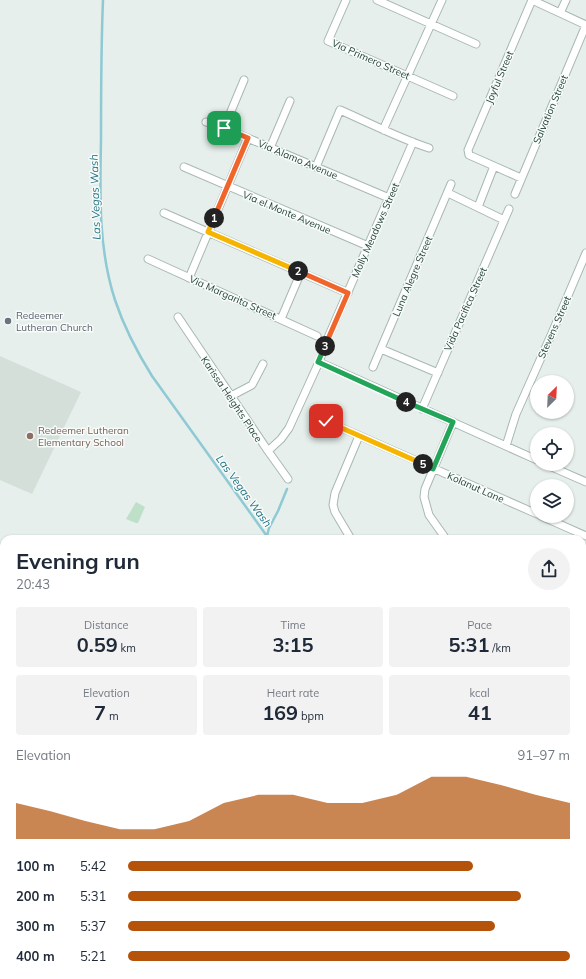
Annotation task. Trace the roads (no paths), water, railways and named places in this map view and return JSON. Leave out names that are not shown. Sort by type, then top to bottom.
[{"type":"street","name":"Via Primero Street","points":[[346,0],[328,41],[453,96]]},
{"type":"street","points":[[377,0],[476,44]]},
{"type":"street","points":[[383,130],[442,0]]},
{"type":"street","points":[[532,0],[586,25]]},
{"type":"street","name":"Joyful Street","points":[[494,166],[469,155],[468,150],[532,0]]},
{"type":"street","points":[[560,13],[566,0]]},
{"type":"street","name":"Salvation Street","points":[[515,194],[586,25]]},
{"type":"street","points":[[224,128],[244,80]]},
{"type":"street","points":[[270,148],[290,101]]},
{"type":"street","points":[[316,167],[340,110],[383,130],[429,148]]},
{"type":"street","name":"Via Alamo Avenue","points":[[206,122],[224,128],[389,198]]},
{"type":"street","points":[[189,278],[248,138]]},
{"type":"street","name":"Molly Meadows Street","points":[[268,451],[281,439],[289,428],[413,142]]},
{"type":"street","points":[[478,207],[494,166],[522,178]]},
{"type":"street","name":"Via el Monte Avenue","points":[[184,167],[227,187],[368,246]]},
{"type":"street","name":"Luna Alegre Street","points":[[373,367],[451,184]]},
{"type":"street","points":[[448,193],[504,220]]},
{"type":"street","name":"Vida Pacifica Street","points":[[422,409],[509,209]]},
{"type":"street","points":[[164,213],[348,293]]},
{"type":"street","name":"Stevens Street","points":[[506,446],[516,414],[586,253]]},
{"type":"street","name":"Via Margarita Street","points":[[148,259],[318,336]]},
{"type":"street","points":[[281,319],[301,272]]},
{"type":"street","name":"Karissa Heights Place","points":[[178,317],[288,479]]},
{"type":"street","points":[[381,349],[438,373]]},
{"type":"street","points":[[318,362],[530,457]]},
{"type":"street","points":[[231,396],[252,385],[262,364]]},
{"type":"street","name":"Kolanut Lane","points":[[326,421],[530,511]]},
{"type":"street","points":[[443,535],[429,515],[424,497],[425,489],[453,422]]},
{"type":"street","points":[[349,535],[335,512],[333,505],[335,493],[359,436]]},
{"type":"street","points":[[561,471],[586,482]]},
{"type":"street","points":[[557,523],[584,535]]},
{"type":"waterway","name":"Las Vegas Wash","points":[[103,0],[100,180],[101,220],[109,280],[115,300],[131,339],[152,376],[266,535]]},
{"type":"waterway","points":[[267,535],[287,489]]},
{"type":"place","name":"Redeemer Lutheran Church","points":[[8,321]]},
{"type":"place","name":"Redeemer Lutheran Elementary School","points":[[30,436]]}]
